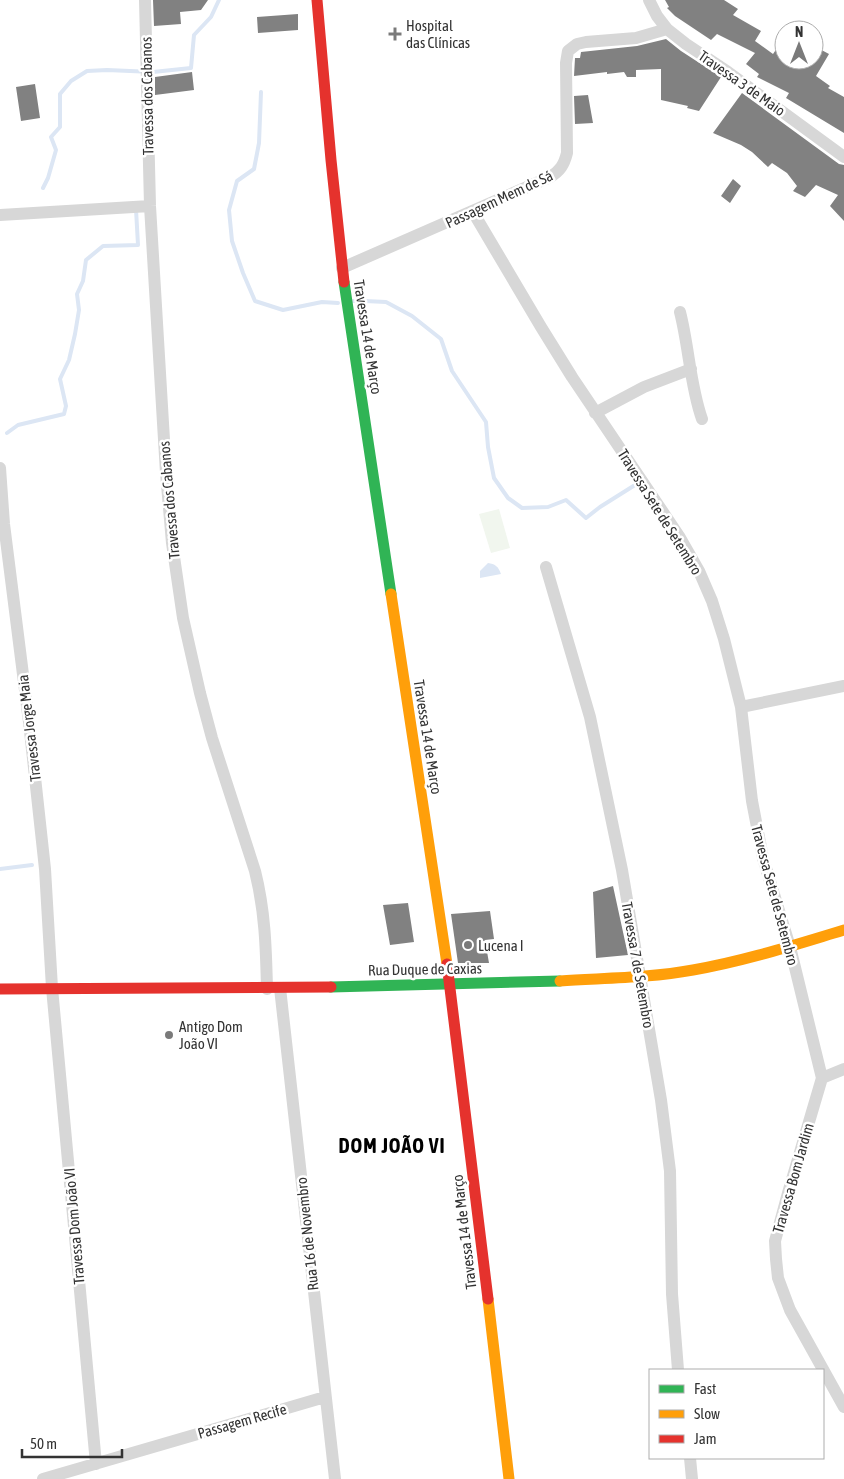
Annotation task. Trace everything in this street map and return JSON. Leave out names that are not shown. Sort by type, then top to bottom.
[{"type":"street","name":"Travessa dos Cabanos","points":[[145,0],[150,206],[166,473],[177,580],[185,628],[200,693],[212,738],[260,892],[274,989]]},
{"type":"street","name":"Travessa 14 de Março","points":[[317,0],[342,268],[450,984],[509,1479]]},
{"type":"street","name":"Travessa 3 de Maio","points":[[649,0],[657,16],[667,29],[844,157]]},
{"type":"street","name":"Passagem Mem de Sá","points":[[342,268],[473,212],[550,177],[559,171],[567,153],[566,63],[568,51],[572,47],[586,42],[636,38],[667,29]]},
{"type":"street","points":[[0,215],[150,206]]},
{"type":"street","name":"Travessa Sete de Setembro","points":[[473,212],[541,327],[595,413],[679,536],[699,571],[712,601],[724,639],[741,707],[757,830],[770,885],[790,947],[822,1078]]},
{"type":"street","points":[[680,312],[694,393],[702,419]]},
{"type":"street","points":[[595,413],[644,387],[691,368]]},
{"type":"street","name":"Travessa Jorge Maia","points":[[0,468],[4,524],[45,869],[52,988]]},
{"type":"street","name":"Travessa 7 de Setembro","points":[[546,567],[590,717],[622,870],[661,1100],[670,1171],[672,1294],[678,1369]]},
{"type":"street","points":[[741,707],[844,686]]},
{"type":"street","name":"Rua Duque de Caxias","points":[[0,989],[274,989],[640,976],[718,965],[790,947],[844,930]]},
{"type":"street","name":"Travessa Dom João VI","points":[[52,988],[96,1464]]},
{"type":"street","name":"Rua 16 de Novembro","points":[[274,989],[335,1479]]},
{"type":"street","points":[[822,1078],[844,1069]]},
{"type":"street","name":"Travessa Bom Jardim","points":[[822,1078],[775,1240],[778,1278],[790,1310],[823,1369]]},
{"type":"street","name":"Travessa Bom Jardim","points":[[824,1371],[844,1407]]},
{"type":"street","name":"Passagem Recife","points":[[43,1479],[325,1397]]},
{"type":"street","points":[[690,1459],[692,1479]]},
{"type":"shaded area","points":[[499,509],[510,548],[491,553],[479,514]]},
{"type":"shaded area","points":[[488,563],[496,566],[501,574],[480,578],[480,571]]},
{"type":"building","points":[[153,0],[208,0],[201,10],[180,12],[181,24],[154,26]]},
{"type":"building","points":[[665,0],[724,0],[738,9],[733,15],[761,31],[755,41],[773,54],[774,53],[774,70],[820,70],[816,76],[830,86],[828,88],[844,97],[844,133],[786,98],[789,93],[757,77],[759,74],[746,64],[755,53],[717,34],[711,40],[675,16],[667,8],[669,7]]},
{"type":"building","points":[[298,14],[298,30],[258,33],[257,17]]},
{"type":"building","points":[[666,39],[721,77],[699,111],[687,108],[688,106],[661,100],[661,69],[636,70],[636,77],[627,77],[624,72],[574,76],[575,58],[580,58],[581,52],[637,46]]},
{"type":"building","points":[[824,51],[829,54],[824,62]]},
{"type":"building","points":[[192,72],[194,90],[155,95],[155,77]]},
{"type":"building","points":[[35,84],[40,118],[21,121],[16,87]]},
{"type":"building","points":[[742,93],[839,164],[844,165],[844,221],[830,206],[838,195],[816,185],[805,197],[793,191],[797,186],[787,173],[772,163],[768,167],[752,152],[741,145],[713,133]]},
{"type":"building","points":[[588,95],[593,123],[575,124],[574,96]]},
{"type":"building","points":[[733,179],[741,186],[730,203],[721,196]]},
{"type":"building","points":[[613,886],[628,955],[596,958],[593,892]]},
{"type":"building","points":[[408,903],[414,942],[390,945],[383,905]]},
{"type":"building","points":[[490,911],[494,939],[485,940],[489,963],[458,963],[451,914]]},
{"type":"waterway","points":[[43,188],[56,150],[51,137],[60,127],[60,94],[71,81],[87,71],[153,72],[191,68],[194,35],[211,17],[219,0]]},
{"type":"waterway","points":[[261,92],[259,143],[254,169],[237,181],[229,210],[232,241],[243,273],[255,301],[283,310],[322,302],[338,303]]},
{"type":"waterway","points":[[7,433],[18,425],[64,414],[66,406],[60,379],[69,360],[75,334],[79,310],[77,294],[83,281],[86,260],[103,246],[138,245],[136,209]]},
{"type":"waterway","points":[[353,301],[386,302],[412,316],[441,339],[452,371],[486,422],[488,447],[494,478],[508,498],[522,508],[548,507],[566,500],[586,518],[635,485]]},
{"type":"waterway","points":[[0,869],[32,865]]},
{"type":"traffic: fast","points":[[344,282],[391,594]]},
{"type":"traffic: fast","points":[[331,987],[560,981]]},
{"type":"traffic: slow","points":[[391,594],[447,964]]},
{"type":"traffic: slow","points":[[560,981],[677,973],[750,957],[844,930]]},
{"type":"traffic: slow","points":[[488,1299],[509,1479]]},
{"type":"traffic: jam","points":[[317,0],[344,282]]},
{"type":"traffic: jam","points":[[447,964],[488,1299]]},
{"type":"traffic: jam","points":[[0,989],[331,987]]},
{"type":"place","name":"Hospital das Clínicas","points":[[395,34]]},
{"type":"place","name":"Lucena I","points":[[468,945]]},
{"type":"place","name":"Antigo Dom João VI","points":[[169,1035]]},
{"type":"district","name":"DOM JOÃO VI","points":[[392,1145]]}]
